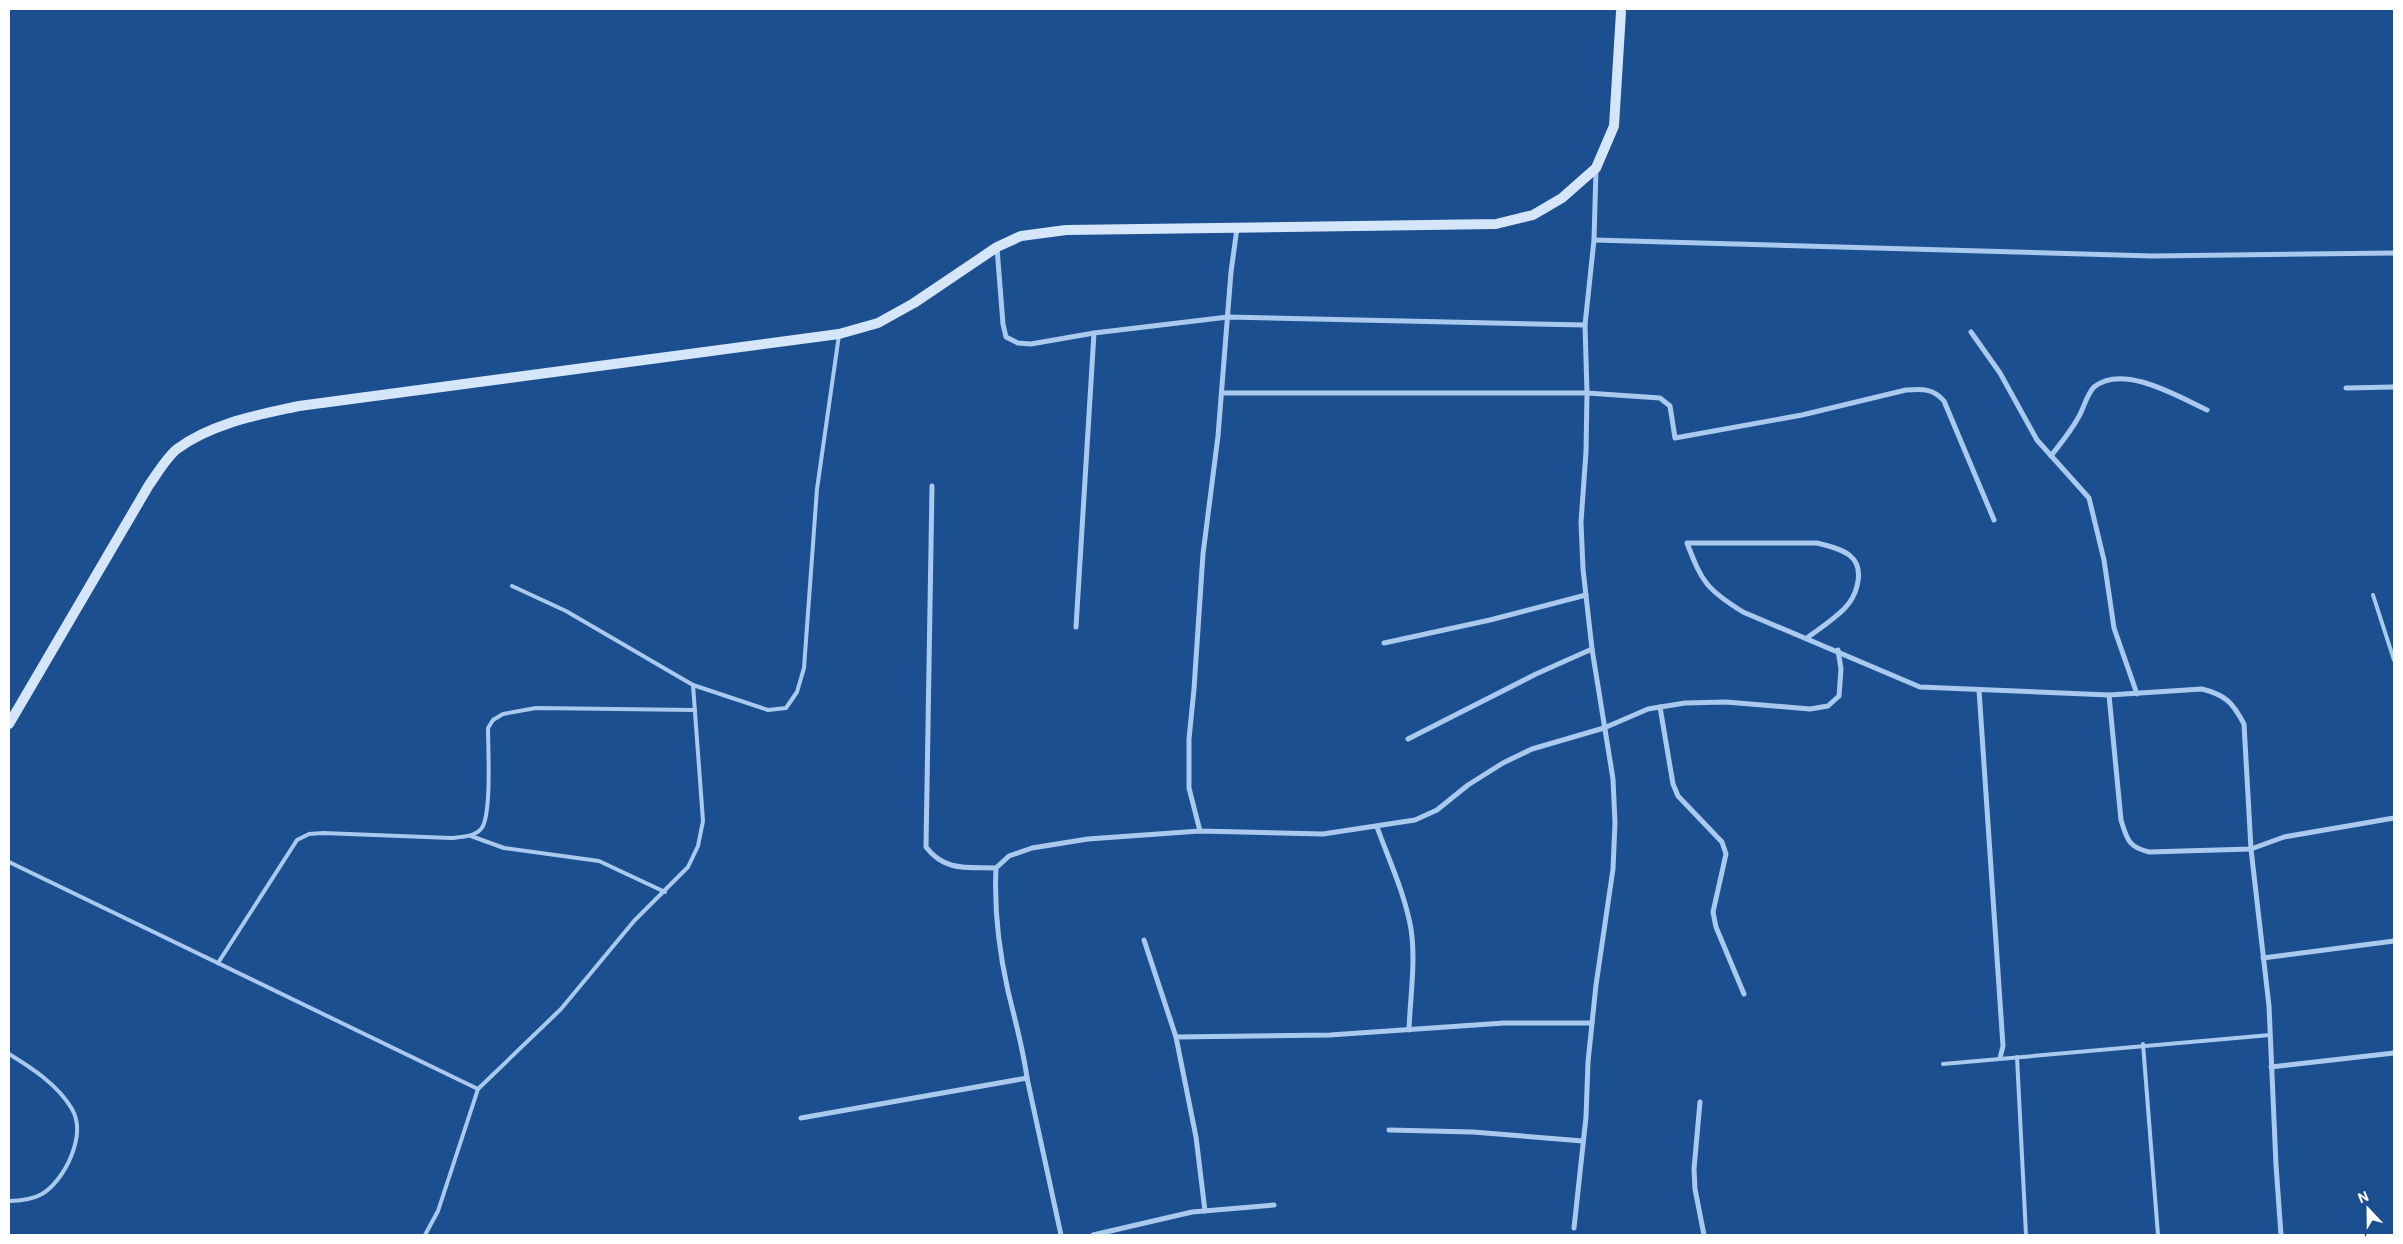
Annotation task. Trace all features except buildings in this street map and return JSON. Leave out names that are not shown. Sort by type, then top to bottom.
[{"type":"street","points":[[1574,1228],[1584,1141],[1592,1024],[1613,869],[1613,778],[1592,649],[1581,522],[1586,452],[1585,325],[1594,240],[1596,168],[1614,126],[1621,12]]},
{"type":"street","points":[[9,724],[149,486],[176,450],[207,432],[248,418],[299,406],[839,334],[878,323],[914,303],[997,247],[1021,236],[1066,230],[1496,224],[1533,215],[1562,198],[1596,168]]},
{"type":"street","points":[[1200,831],[1189,788],[1189,738],[1203,554],[1222,393],[1231,272],[1237,228]]},
{"type":"street","points":[[1594,240],[2152,256],[2394,253]]},
{"type":"street","points":[[997,247],[1003,324],[1006,337],[1018,343],[1031,344],[1094,333],[1228,317],[1585,325]]},
{"type":"street","points":[[1971,332],[2000,373],[2037,440],[2089,498],[2104,560],[2114,628],[2137,694]]},
{"type":"street","points":[[1076,627],[1094,333]]},
{"type":"street","points":[[2051,456],[2078,418],[2093,388],[2104,382],[2131,379],[2151,385],[2207,410]]},
{"type":"street","points":[[2346,388],[2394,387]]},
{"type":"street","points":[[1222,393],[1587,394],[1660,398],[1670,406],[1675,438],[1802,415],[1906,390],[1921,389],[1936,392],[1944,401],[1994,520]]},
{"type":"street","points":[[932,486],[926,847],[935,859],[955,867],[996,868],[1009,856],[1032,848],[1088,839],[1200,831],[1323,834],[1415,820],[1437,810],[1468,785],[1532,749],[1604,728],[1648,709],[1685,703],[1726,702],[1810,709],[1828,706],[1839,696],[1841,669],[1838,650]]},
{"type":"street","points":[[1807,638],[1845,609],[1856,593],[1860,575],[1857,564],[1848,553],[1836,547],[1817,543],[1687,543],[1700,576],[1718,596],[1743,612],[1807,638],[1838,650],[1920,687],[2108,695],[2202,689],[2217,693],[2234,706],[2244,724],[2251,849],[2270,1035],[2281,1235]]},
{"type":"street","points":[[1384,643],[1490,620],[1586,595]]},
{"type":"street","points":[[1408,739],[1536,674],[1592,649]]},
{"type":"street","points":[[1979,690],[2003,1046],[2000,1058]]},
{"type":"street","points":[[2108,695],[2120,820],[2127,839],[2134,848],[2149,852],[2251,849],[2284,837],[2394,818]]},
{"type":"street","points":[[1660,708],[1673,784],[1678,796],[1722,842],[1726,854],[1713,912],[1716,927],[1744,994]]},
{"type":"street","points":[[1376,826],[1407,910],[1411,931],[1413,950],[1409,1030]]},
{"type":"street","points":[[996,868],[997,923],[1008,989],[1024,1054],[1027,1078],[1061,1235]]},
{"type":"street","points":[[1144,940],[1176,1037],[1196,1138],[1205,1211]]},
{"type":"street","points":[[2263,958],[2394,941]]},
{"type":"street","points":[[1176,1037],[1330,1035],[1475,1024],[1592,1024]]},
{"type":"street","points":[[2271,1067],[2394,1053]]},
{"type":"street","points":[[801,1118],[1027,1078]]},
{"type":"street","points":[[1700,1102],[1694,1168],[1695,1189],[1704,1235]]},
{"type":"street","points":[[1389,1130],[1473,1132],[1584,1141]]},
{"type":"street","points":[[1093,1235],[1157,1219],[1205,1211],[1274,1205]]},
{"type":"lane","points":[[512,586],[566,611],[693,685],[768,710],[786,708],[797,692],[804,668],[817,489],[839,334]]},
{"type":"lane","points":[[2372,595],[2394,660]]},
{"type":"lane","points":[[425,1235],[438,1211],[478,1088],[561,1009],[634,921],[688,867],[698,846],[703,821],[693,685]]},
{"type":"lane","points":[[218,963],[297,840],[308,834],[452,838],[471,836],[481,830],[486,820],[488,728],[493,720],[503,714],[536,708],[695,710]]},
{"type":"lane","points":[[471,836],[504,848],[599,861],[665,892]]},
{"type":"lane","points":[[9,862],[478,1088]]},
{"type":"lane","points":[[1943,1064],[2144,1044],[2270,1035]]},
{"type":"lane","points":[[2144,1044],[2158,1235]]},
{"type":"lane","points":[[9,1054],[30,1066],[61,1094],[73,1111],[76,1127],[74,1144],[66,1165],[56,1182],[43,1193],[28,1200],[9,1202]]},
{"type":"lane","points":[[2017,1057],[2026,1235]]}]
